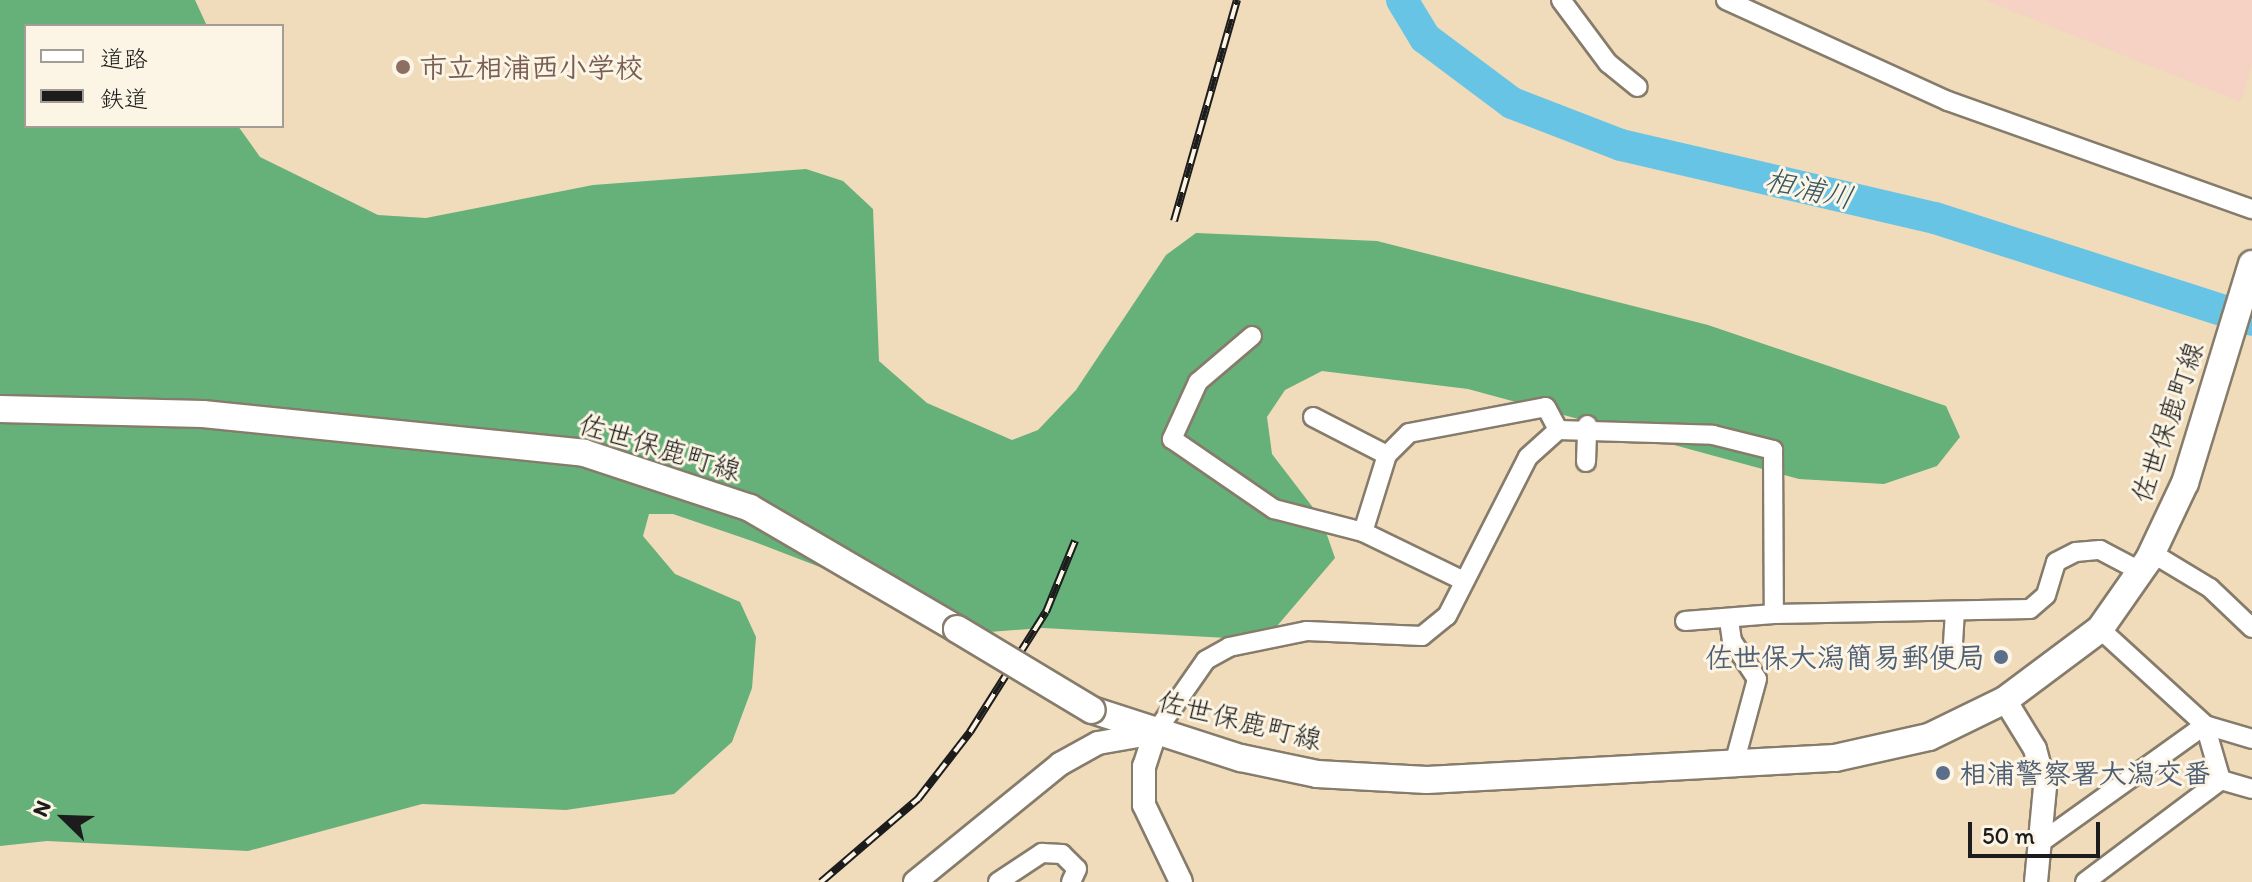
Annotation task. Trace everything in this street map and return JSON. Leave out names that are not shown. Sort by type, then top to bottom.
[{"type":"main road","name":"佐世保鹿町線","points":[[0,409],[203,414],[584,453],[750,508],[1092,710],[1155,733],[1317,774],[1379,778],[1835,758],[1929,737],[2005,700],[2100,629],[2146,562],[2185,483],[2252,264]]},
{"type":"street","points":[[1561,0],[1608,63],[1638,87]]},
{"type":"street","points":[[1726,0],[1948,101],[2252,209]]},
{"type":"street","points":[[1252,336],[1224,352],[1198,382],[1172,439],[1274,509],[1363,532],[1464,581]]},
{"type":"street","points":[[1363,532],[1387,455],[1409,433],[1546,407],[1558,430]]},
{"type":"street","points":[[1313,417],[1387,455]]},
{"type":"street","points":[[1586,462],[1587,425]]},
{"type":"street","points":[[1181,882],[1144,805],[1144,766],[1155,733],[1206,660],[1229,647],[1307,631],[1422,636],[1447,616],[1528,457],[1558,430],[1587,425],[1713,435],[1773,450],[1774,614]]},
{"type":"street","points":[[1734,764],[1757,679],[1732,641],[1729,620],[1735,612],[2030,609],[2046,595],[2056,562],[2076,552],[2100,550],[2146,562],[2210,588],[2252,628]]},
{"type":"street","points":[[1952,659],[1955,611]]},
{"type":"street","points":[[1685,621],[1729,620]]},
{"type":"street","points":[[2100,629],[2205,725],[2252,739]]},
{"type":"street","points":[[2005,700],[2038,761],[2045,787],[2036,882]]},
{"type":"street","points":[[2205,725],[2221,780]]},
{"type":"street","points":[[2040,843],[2205,725]]},
{"type":"street","points":[[915,882],[1060,764],[1098,743],[1155,733]]},
{"type":"street","points":[[2221,780],[2252,789]]},
{"type":"street","points":[[2085,882],[2221,780]]},
{"type":"street","points":[[998,882],[1042,853],[1069,861],[1077,869],[1071,882]]},
{"type":"shaded area","points":[[1984,0],[2252,0],[2252,64],[2241,102]]},
{"type":"green space","points":[[0,0],[195,0],[206,24],[24,24],[24,128],[239,128],[260,157],[378,215],[426,218],[593,185],[806,169],[843,181],[873,209],[879,361],[927,403],[1012,440],[1038,430],[1076,390],[1166,255],[1196,233],[1377,241],[1708,325],[1946,406],[1960,437],[1937,466],[1884,484],[1799,479],[1468,389],[1322,371],[1285,390],[1267,417],[1272,454],[1321,518],[1335,558],[1265,640],[1043,628],[989,632],[752,541],[673,514],[649,514],[643,536],[675,574],[740,602],[756,637],[752,688],[732,742],[674,794],[566,810],[422,804],[248,851],[47,841],[0,846]]},
{"type":"waterway","name":"相浦川","points":[[1402,0],[1425,38],[1512,103],[1621,145],[1935,218],[2252,320]]},
{"type":"railway","points":[[1174,221],[1237,0]]},
{"type":"railway","points":[[821,882],[918,799],[970,732],[1046,612],[1075,541]]},
{"type":"place","name":"市立相浦西小学校","points":[[403,67]]},
{"type":"place","name":"佐世保大潟簡易郵便局","points":[[2001,657]]},
{"type":"place","name":"相浦警察署大潟交番","points":[[1943,773]]}]
